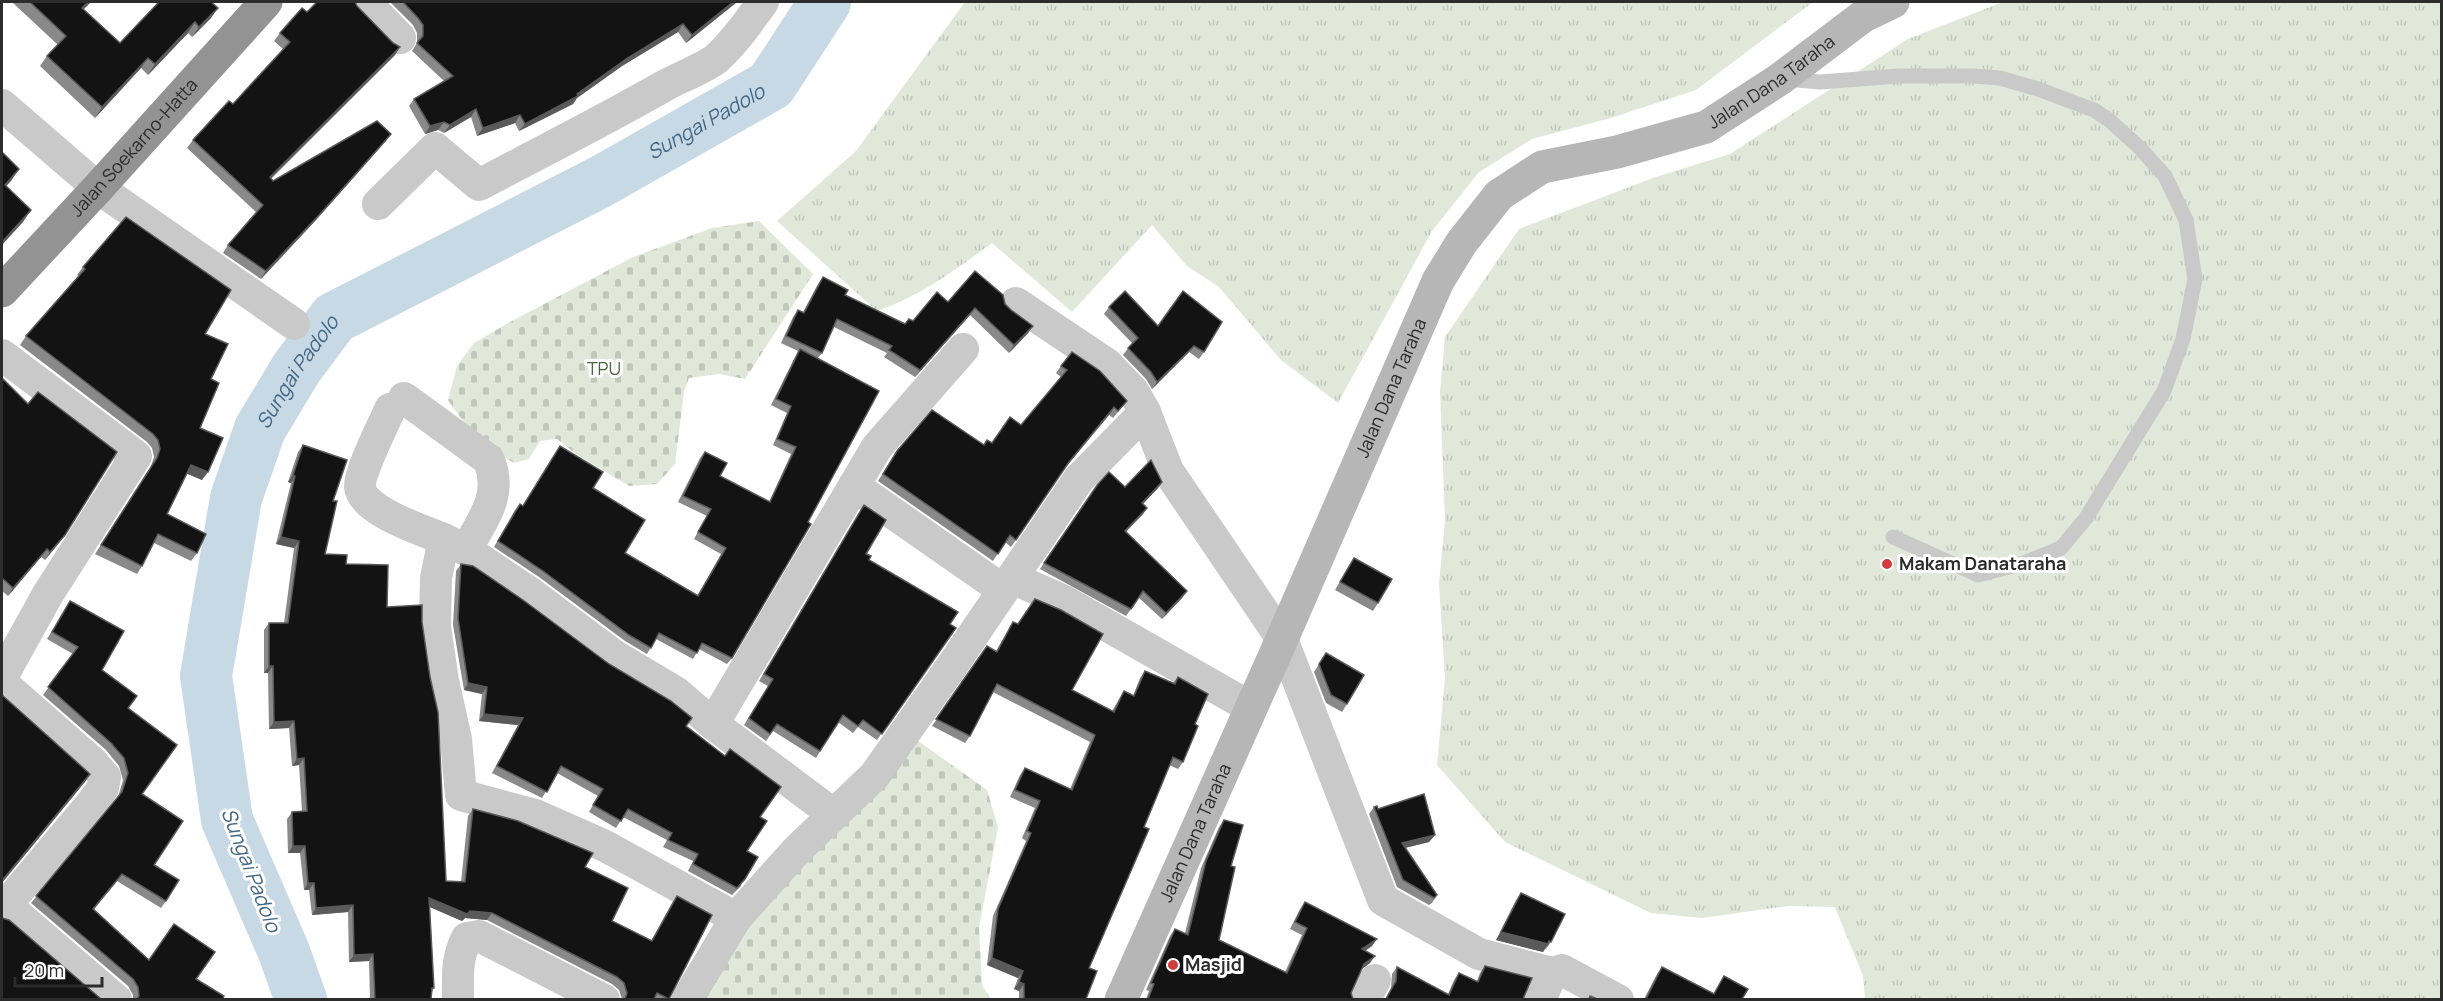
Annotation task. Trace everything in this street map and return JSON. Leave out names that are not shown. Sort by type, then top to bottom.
[{"type":"highway","name":"Jalan Soekarno-Hatta","points":[[2,291],[266,2]]},
{"type":"street","points":[[365,2],[400,38]]},
{"type":"street","points":[[378,204],[435,148],[479,185],[556,143],[591,128],[687,73],[715,60],[735,40],[763,2]]},
{"type":"street","name":"Jalan Dana Taraha","points":[[1124,998],[1438,281],[1462,242],[1499,195],[1542,167],[1617,152],[1706,127],[1780,79],[1862,17],[1893,2]]},
{"type":"street","points":[[2,105],[98,188],[294,324]]},
{"type":"street","points":[[1016,303],[1107,364],[1133,392],[1145,412],[1168,471],[1282,639],[1383,900],[1479,954],[1546,986],[1562,970],[1618,999]]},
{"type":"street","points":[[713,724],[877,447],[963,349]]},
{"type":"street","points":[[2,356],[136,456],[48,594],[2,677]]},
{"type":"street","points":[[736,918],[605,846],[535,815],[461,795],[456,739],[442,681],[435,626],[436,578],[455,545],[488,509],[495,486],[494,475],[489,460],[397,404],[361,478],[362,494],[374,508],[455,545],[529,592],[615,656],[677,693],[713,724],[833,814]]},
{"type":"street","points":[[687,999],[736,918],[833,814],[875,775],[1079,479],[1145,412]]},
{"type":"street","points":[[854,486],[1008,584],[1064,601],[1250,707]]},
{"type":"street","points":[[2,683],[92,762],[105,777],[104,788],[92,804],[3,906],[116,999]]},
{"type":"street","points":[[458,999],[459,959],[462,947],[467,938],[479,936],[604,999]]},
{"type":"lane","points":[[1780,79],[1821,82],[1899,76],[1973,76],[2000,78],[2038,89],[2094,110],[2109,120],[2166,176],[2186,220],[2195,279],[2183,339],[2164,391],[2086,518],[2061,548],[1978,576],[1893,537]]},
{"type":"green space","points":[[965,2],[1813,2],[1696,90],[1611,118],[1532,139],[1479,172],[1432,231],[1338,403],[1281,360],[1219,287],[1187,266],[1152,225],[1072,312],[992,243],[923,290],[877,311],[777,221],[856,151]]},
{"type":"green space","points":[[2003,2],[2441,2],[2441,999],[1865,999],[1863,976],[1835,907],[1788,906],[1702,918],[1651,913],[1505,842],[1437,765],[1445,678],[1439,584],[1445,520],[1440,392],[1445,337],[1519,229],[1656,177],[1730,154],[1908,39]]},
{"type":"green space","name":"TPU","points":[[759,221],[813,274],[745,379],[719,374],[689,378],[684,392],[675,464],[657,484],[629,486],[576,454],[557,439],[540,441],[529,459],[514,463],[477,436],[448,400],[457,366],[474,343],[510,322],[633,257],[712,228]]},
{"type":"green space","points":[[917,740],[987,790],[998,827],[979,928],[982,985],[991,999],[701,1000],[780,878]]},
{"type":"building","points":[[30,2],[88,2],[82,8],[120,43],[159,2],[211,2],[218,8],[199,27],[195,22],[155,64],[148,58],[102,107],[47,56],[66,36]]},
{"type":"building","points":[[317,2],[355,2],[393,43],[400,47],[270,177],[273,181],[377,121],[391,134],[266,271],[228,245],[263,205],[193,140],[229,101],[233,104],[290,42],[280,33],[302,8],[307,12]]},
{"type":"building","points":[[403,2],[733,2],[692,35],[683,24],[628,58],[577,94],[578,96],[525,124],[520,115],[483,128],[476,109],[450,125],[444,122],[430,126],[414,99],[453,76],[417,43],[423,36],[423,25]]},
{"type":"building","points":[[2,152],[19,169],[5,185],[31,210],[2,242]]},
{"type":"building","points":[[126,217],[231,290],[205,334],[228,344],[211,379],[219,383],[200,428],[223,438],[208,472],[191,465],[167,514],[206,534],[197,553],[158,534],[142,566],[101,545],[157,458],[160,449],[158,440],[26,336],[85,269],[83,267]]},
{"type":"building","points":[[975,271],[1003,295],[1005,304],[1011,310],[1033,326],[1014,345],[975,308],[920,370],[889,350],[892,346],[837,319],[822,353],[786,336],[798,310],[804,313],[823,277],[848,290],[845,295],[905,324],[909,319],[913,321],[937,292],[948,302]]},
{"type":"building","points":[[1125,291],[1158,326],[1183,291],[1222,322],[1204,352],[1194,346],[1157,382],[1151,372],[1128,348],[1138,338],[1109,307]]},
{"type":"building","points":[[800,349],[879,391],[808,522],[811,524],[732,658],[702,643],[697,653],[659,633],[651,648],[629,635],[543,571],[498,541],[520,504],[523,506],[560,446],[603,472],[593,488],[645,520],[625,553],[698,596],[726,548],[698,532],[711,509],[683,496],[705,452],[727,463],[720,476],[770,502],[796,447],[777,439],[791,406],[776,399]]},
{"type":"building","points":[[1072,352],[1100,371],[1127,401],[1118,411],[1114,407],[1069,462],[1016,540],[1010,535],[998,554],[883,474],[897,451],[932,410],[984,445],[987,440],[992,443],[1010,417],[1021,425],[1067,370],[1061,366]]},
{"type":"building","points":[[2,378],[28,404],[38,392],[117,452],[65,535],[50,552],[47,549],[13,588],[2,578]]},
{"type":"building","points":[[303,445],[347,460],[333,501],[337,501],[325,554],[347,555],[346,564],[388,565],[387,607],[422,605],[422,622],[430,677],[438,712],[446,881],[465,882],[473,809],[518,821],[593,853],[585,867],[628,888],[612,921],[652,941],[677,896],[712,915],[669,999],[657,993],[654,999],[625,999],[627,993],[624,983],[617,977],[492,913],[470,911],[467,914],[429,898],[434,988],[432,988],[431,999],[375,999],[373,954],[354,955],[353,905],[316,908],[314,883],[308,883],[305,846],[293,846],[292,812],[307,811],[304,758],[297,759],[294,721],[274,722],[273,666],[269,666],[269,623],[288,623],[299,541],[281,537],[295,476],[293,475]]},
{"type":"building","points":[[1151,460],[1162,482],[1142,503],[1147,508],[1125,531],[1187,591],[1166,613],[1143,591],[1131,609],[1044,563],[1098,484],[1109,472],[1125,487]]},
{"type":"building","points":[[864,505],[886,520],[866,554],[871,556],[869,560],[958,612],[950,624],[956,628],[882,734],[863,720],[858,726],[843,715],[820,751],[777,724],[770,734],[749,718],[773,679],[764,674]]},
{"type":"building","points":[[1354,558],[1392,579],[1378,603],[1340,582]]},
{"type":"building","points":[[461,564],[473,566],[609,664],[671,701],[692,718],[686,726],[725,756],[730,749],[781,787],[760,817],[767,821],[747,851],[758,857],[737,888],[693,864],[698,854],[668,840],[672,833],[628,809],[621,821],[593,805],[603,789],[561,766],[547,792],[497,766],[523,718],[484,714],[487,687],[468,683],[458,618]]},
{"type":"building","points":[[1035,599],[1061,610],[1103,634],[1072,690],[1114,712],[1124,691],[1134,696],[1145,671],[1175,684],[1178,677],[1208,694],[1195,724],[1198,726],[1183,762],[1173,757],[1144,827],[1149,829],[1089,968],[1097,971],[1086,999],[1024,999],[1024,984],[1019,982],[1023,971],[992,958],[998,909],[1031,833],[1027,831],[1040,801],[1015,790],[1025,768],[1072,790],[1095,735],[997,684],[970,736],[936,719],[987,646],[997,652],[1013,622],[1018,624]]},
{"type":"building","points":[[70,601],[124,631],[102,670],[137,696],[128,708],[177,745],[142,794],[183,821],[154,865],[179,880],[166,901],[122,874],[93,909],[149,960],[174,924],[215,952],[196,979],[224,996],[224,999],[137,999],[138,987],[133,979],[36,896],[122,792],[128,773],[124,758],[111,743],[48,687],[78,647],[52,632]]},
{"type":"building","points":[[1326,653],[1364,675],[1347,704],[1331,695],[1319,664]]},
{"type":"building","points":[[2,695],[90,774],[2,879]]},
{"type":"building","points":[[1424,794],[1435,835],[1402,843],[1437,895],[1434,898],[1403,880],[1374,807],[1377,806],[1378,809]]},
{"type":"building","points":[[1224,820],[1243,825],[1231,866],[1235,867],[1219,940],[1287,973],[1307,928],[1295,922],[1305,902],[1377,939],[1362,949],[1375,956],[1364,964],[1351,993],[1353,999],[1148,999],[1154,984],[1151,983],[1175,929],[1188,935],[1206,861]]},
{"type":"building","points":[[1521,893],[1565,914],[1548,944],[1501,932]]},
{"type":"building","points":[[2,918],[9,920],[101,999],[2,999]]},
{"type":"building","points":[[1485,966],[1532,978],[1523,999],[1386,999],[1396,981],[1397,967],[1449,995],[1459,973],[1478,982]]},
{"type":"building","points":[[1662,967],[1714,994],[1724,976],[1748,989],[1742,999],[1646,999]]},
{"type":"waterway","name":"Sungai Padolo","points":[[301,1000],[284,952],[227,820],[206,676],[236,498],[260,429],[296,369],[334,318],[600,182],[771,85],[825,2]]},
{"type":"place","name":"Makam Danataraha","points":[[1887,564]]},
{"type":"place","name":"Masjid","points":[[1173,965]]}]
